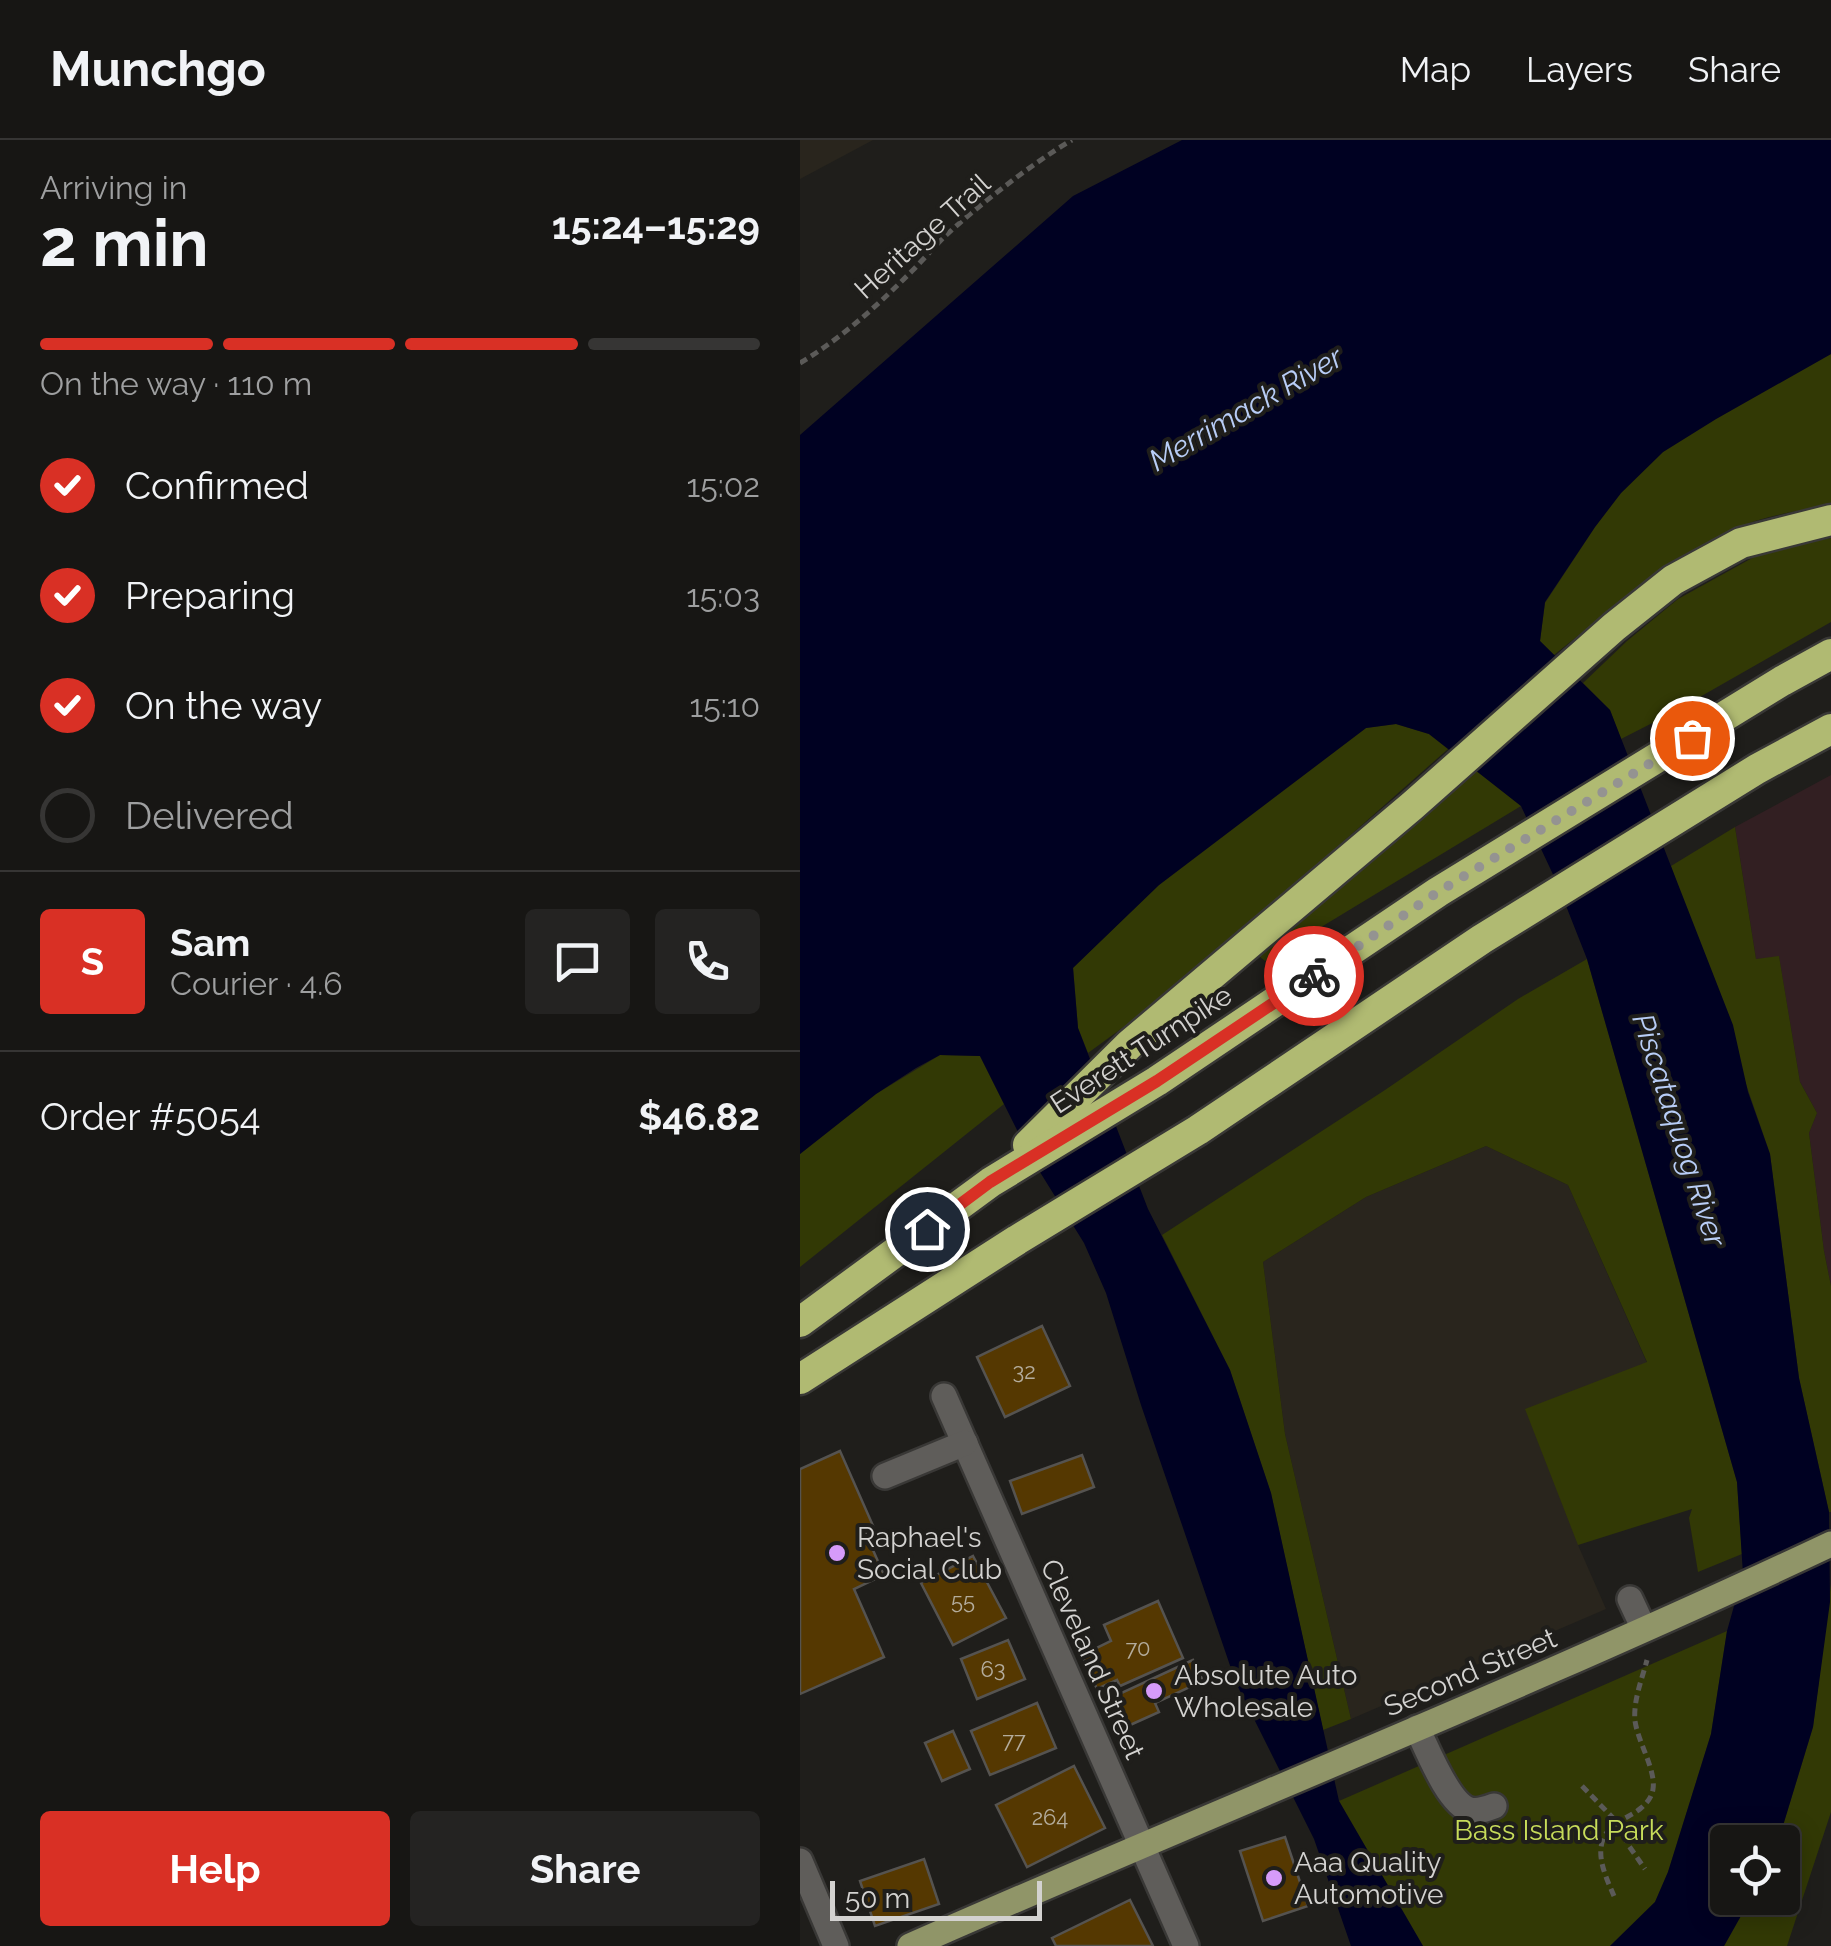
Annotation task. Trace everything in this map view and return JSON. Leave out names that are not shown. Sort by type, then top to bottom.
[{"type":"highway","points":[[990,1182],[1130,1044],[1672,580],[1741,543],[1831,520]]},
{"type":"highway","name":"Everett Turnpike","points":[[800,1322],[990,1182],[1157,1081],[1438,892],[1782,680],[1831,654]]},
{"type":"highway","points":[[800,1379],[1198,1130],[1482,939],[1757,769],[1831,729]]},
{"type":"main road","name":"Second Street","points":[[910,1946],[1704,1604],[1831,1544]]},
{"type":"street","name":"Cleveland Street","points":[[944,1396],[1186,1946]]},
{"type":"street","points":[[884,1476],[965,1444]]},
{"type":"street","points":[[1630,1599],[1644,1630]]},
{"type":"street","points":[[1418,1728],[1460,1805],[1471,1811],[1494,1806]]},
{"type":"street","points":[[800,1861],[836,1946]]},
{"type":"path","name":"Heritage Trail","points":[[800,363],[839,337],[958,226],[1072,140]]},
{"type":"path","points":[[1614,1896],[1600,1851],[1603,1840],[1612,1826],[1644,1805],[1653,1794],[1654,1783],[1635,1720],[1647,1660]]},
{"type":"path","points":[[1582,1786],[1618,1823],[1645,1869]]},
{"type":"shaded area","points":[[800,140],[873,140],[800,179]]},
{"type":"shaded area","points":[[1831,775],[1831,1286],[1809,1133],[1817,1113],[1800,1082],[1779,957],[1756,959],[1735,827]]},
{"type":"shaded area","points":[[1486,1146],[1568,1185],[1647,1363],[1578,1545],[1606,1609],[1351,1719],[1285,1434],[1263,1262],[1366,1197]]},
{"type":"green space","points":[[1831,354],[1831,506],[1756,521],[1733,530],[1640,588],[1554,655],[1540,641],[1545,603],[1621,493],[1663,452]]},
{"type":"green space","points":[[1831,538],[1831,622],[1621,739],[1610,710],[1583,683],[1678,599],[1763,552]]},
{"type":"green space","points":[[1396,724],[1429,734],[1448,749],[1181,985],[1088,1053],[1078,1028],[1073,967],[1159,885],[1366,728]]},
{"type":"green space","points":[[1477,771],[1521,806],[1265,961],[1259,956]]},
{"type":"green space","points":[[1735,827],[1756,959],[1779,956],[1800,1082],[1817,1113],[1809,1133],[1831,1286],[1831,1512],[1799,1378],[1770,1154],[1671,866]]},
{"type":"green space","points":[[1587,959],[1737,1482],[1742,1554],[1698,1572],[1689,1518],[1692,1509],[1578,1545],[1525,1409],[1647,1362],[1568,1185],[1486,1146],[1366,1197],[1263,1262],[1285,1434],[1351,1719],[1323,1730],[1271,1493],[1230,1370],[1162,1235],[1518,999]]},
{"type":"green space","points":[[940,1055],[980,1056],[1004,1104],[800,1267],[800,1154],[876,1094]]},
{"type":"green space","points":[[1831,1584],[1831,1812],[1800,1906],[1800,1825],[1783,1825],[1813,1727]]},
{"type":"green space","name":"Bass Island Park","points":[[1727,1631],[1711,1734],[1655,1902],[1610,1946],[1423,1946],[1339,1801]]},
{"type":"green space","points":[[1741,1915],[1797,1915],[1787,1946],[1724,1946]]},
{"type":"water","points":[[1182,140],[1831,140],[1831,354],[1663,452],[1621,493],[1545,602],[1540,641],[1610,710],[1733,1025],[1748,1092],[1770,1154],[1799,1378],[1829,1512],[1830,1602],[1813,1727],[1783,1825],[1710,1825],[1710,1915],[1741,1915],[1724,1946],[1610,1946],[1655,1902],[1711,1734],[1727,1631],[1743,1574],[1737,1482],[1587,959],[1521,806],[1429,734],[1396,724],[1366,728],[1159,885],[1073,968],[1078,1028],[1148,1209],[1230,1370],[1271,1493],[1339,1801],[1423,1946],[1351,1946],[1314,1839],[1236,1683],[1106,1293],[1084,1243],[1030,1156],[980,1056],[940,1055],[916,1068],[800,1154],[800,435],[1073,196]]},
{"type":"building","points":[[1042,1326],[1070,1386],[1005,1417],[977,1357]]},
{"type":"building","name":"Raphael's Social Club","points":[[840,1451],[874,1528],[865,1532],[884,1575],[854,1589],[884,1657],[800,1694],[800,1469]]},
{"type":"building","points":[[1082,1455],[1094,1487],[1022,1514],[1010,1481]]},
{"type":"building","points":[[973,1556],[1006,1618],[953,1645],[921,1583]]},
{"type":"building","points":[[1158,1601],[1183,1658],[1120,1686],[1117,1680],[1097,1689],[1082,1655],[1111,1641],[1104,1625]]},
{"type":"building","points":[[1008,1640],[1025,1679],[977,1699],[961,1659]]},
{"type":"building","name":"Absolute Auto Wholesale","points":[[1193,1660],[1203,1681],[1155,1703],[1159,1712],[1119,1730],[1106,1700]]},
{"type":"building","points":[[1037,1703],[1056,1748],[990,1775],[971,1731]]},
{"type":"building","points":[[953,1731],[970,1769],[942,1781],[925,1743]]},
{"type":"building","points":[[1074,1766],[1105,1828],[1027,1867],[996,1805]]},
{"type":"building","name":"Aaa Quality Automotive","points":[[1285,1837],[1308,1906],[1263,1921],[1240,1851]]},
{"type":"building","points":[[924,1859],[939,1904],[875,1926],[860,1881]]},
{"type":"building","points":[[1130,1900],[1153,1946],[1056,1946],[1052,1938]]},
{"type":"way so far","points":[[1314,976],[1438,892],[1692,738]]},
{"type":"place","name":"Raphael's Social Club","points":[[837,1553]]},
{"type":"place","name":"Absolute Auto Wholesale","points":[[1154,1691]]},
{"type":"place","name":"Aaa Quality Automotive","points":[[1274,1878]]},
{"type":"route","points":[[927,1229],[990,1182],[1157,1081],[1314,976]]},
{"type":"water label","name":"Merrimack River","points":[[1246,409]]},
{"type":"water label","name":"Piscataquog River","points":[[1679,1130]]}]
